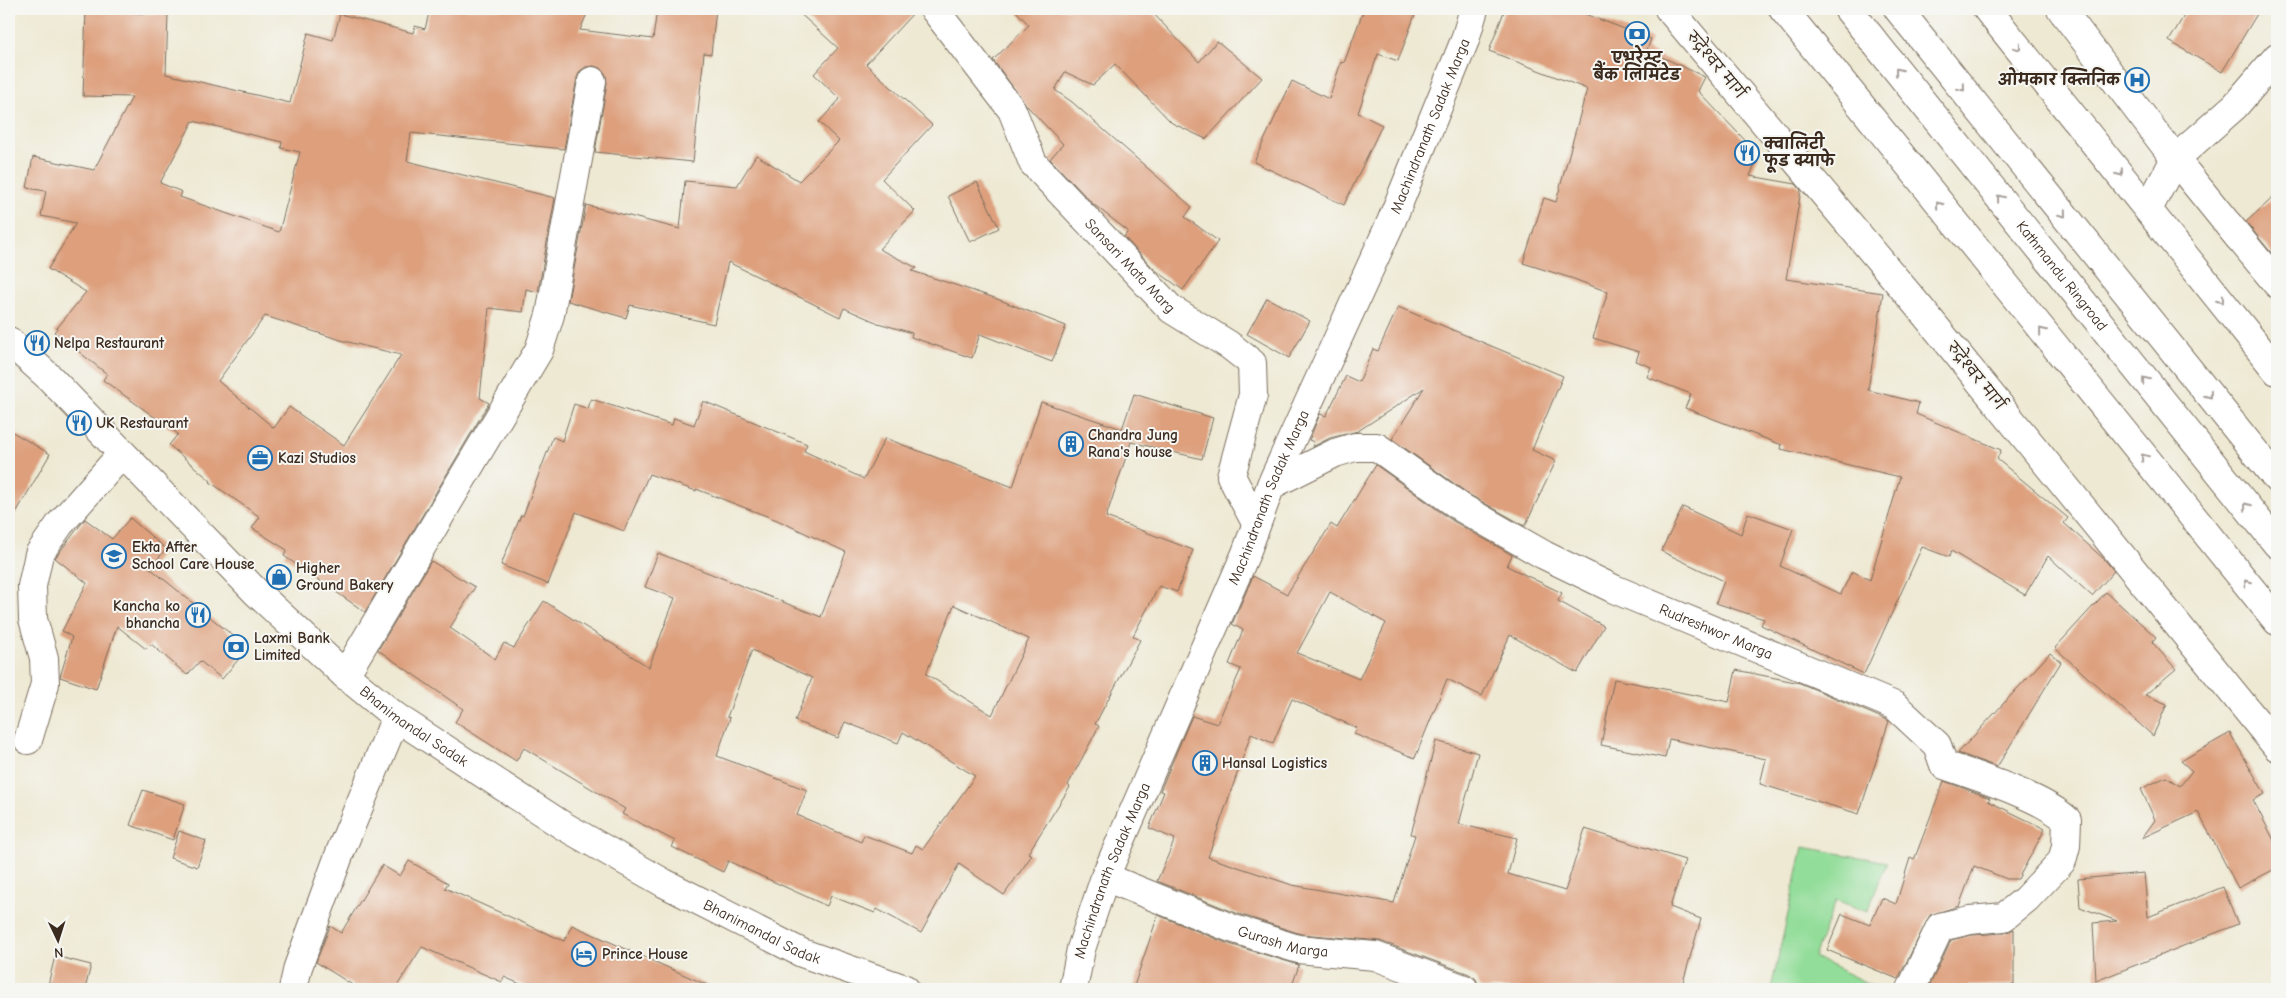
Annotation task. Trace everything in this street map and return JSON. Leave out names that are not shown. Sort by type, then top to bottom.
[{"type":"main road","name":"Sansari Mata Marg","points":[[934,9],[1012,110],[1034,163],[1171,309],[1229,344],[1252,363],[1253,396],[1231,476],[1256,523]]},
{"type":"main road","name":"Machindranath Sadak Marga","points":[[1073,989],[1082,949],[1105,878],[1246,552],[1271,485],[1391,222],[1465,40],[1474,9]]},
{"type":"main road","name":"रुद्रेश्वर मार्ग","points":[[1669,9],[1929,318],[2277,747]]},
{"type":"main road","points":[[1783,9],[2277,621]]},
{"type":"main road","name":"Kathmandu Ringroad","points":[[1848,9],[2277,544]]},
{"type":"main road","points":[[1898,9],[2277,479]]},
{"type":"main road","points":[[1987,9],[2277,371]]},
{"type":"main road","points":[[2061,9],[2175,159],[2277,284]]},
{"type":"main road","points":[[2148,209],[2175,159],[2235,106],[2277,57]]},
{"type":"main road","points":[[345,675],[539,350],[550,315],[592,81]]},
{"type":"main road","name":"Bhanimandal Sadak","points":[[9,341],[50,378],[256,593],[345,675],[396,717],[562,825],[664,883],[802,953],[905,989]]},
{"type":"main road","name":"Rudreshwor Marga","points":[[1271,485],[1335,453],[1355,447],[1378,447],[1462,508],[1544,555],[1614,589],[1895,706],[1937,745],[1944,765],[2055,809],[2067,820],[2066,846],[2062,861],[2026,899],[2004,917],[1970,920],[1940,927],[1911,989]]},
{"type":"main road","points":[[28,740],[46,684],[44,658],[33,619],[32,586],[39,554],[60,524],[122,455]]},
{"type":"main road","points":[[293,989],[298,966],[338,859],[396,717]]},
{"type":"main road","name":"Gurash Marga","points":[[1105,878],[1231,928],[1298,949],[1375,956],[1464,989]]},
{"type":"green space","points":[[1803,847],[1887,862],[1867,912],[1836,900],[1814,957],[1879,989],[1771,989]]},
{"type":"building","points":[[430,9],[589,9],[580,30],[653,39],[657,9],[716,9],[711,54],[704,53],[693,162],[595,152],[607,83],[606,75],[602,69],[594,66],[586,67],[580,71],[577,78],[564,149],[411,133],[407,161],[555,198],[538,292],[526,289],[523,312],[489,308],[480,398],[489,403],[365,612],[284,556],[287,550],[252,528],[260,517],[210,482],[169,445],[178,434],[103,380],[107,374],[54,332],[86,292],[48,269],[76,223],[41,216],[46,191],[27,188],[33,157],[94,170],[132,97],[83,96],[86,11],[168,14],[166,74],[290,103],[308,33],[333,40],[340,14],[413,33],[415,26],[425,29]],"holes":[[[193,121],[282,142],[281,148],[300,152],[279,232],[180,197],[182,192],[160,183]],[[265,316],[344,341],[401,355],[344,445],[289,407],[274,428],[218,381]]]},
{"type":"building","points":[[795,9],[917,9],[866,64],[932,125],[882,179],[915,211],[879,249],[917,268],[912,271],[992,297],[1066,326],[1052,362],[980,334],[972,358],[911,337],[912,333],[878,323],[844,308],[840,317],[728,262],[714,324],[630,305],[626,318],[568,301],[586,205],[680,229],[685,181],[737,186],[756,155],[799,181],[839,141],[819,122],[840,99],[814,74],[838,48]]},
{"type":"building","points":[[1014,9],[1149,9],[1199,62],[1217,41],[1262,78],[1206,139],[1172,123],[1115,64],[1093,85],[1065,72],[1055,90],[1072,102],[1192,207],[1185,217],[1218,241],[1183,290],[1154,269],[1124,237],[1128,231],[1093,204],[1050,159],[1063,144],[1027,106],[993,60],[1029,25]]},
{"type":"building","points":[[1364,9],[1417,9],[1398,61],[1378,54],[1358,113],[1382,125],[1344,205],[1254,162],[1292,81],[1329,99],[1341,62],[1344,63]]},
{"type":"building","points":[[1505,9],[1572,9],[1651,39],[1647,50],[1705,77],[1698,91],[1759,155],[1750,176],[1796,184],[1801,190],[1786,279],[1883,293],[1868,390],[1919,403],[1916,414],[2001,450],[1997,459],[2068,518],[2064,523],[2105,560],[2114,571],[2092,596],[2048,556],[2025,595],[1951,551],[1949,557],[1922,547],[1864,674],[1761,625],[1764,619],[1716,603],[1724,581],[1661,551],[1683,507],[1741,534],[1748,513],[1793,529],[1780,566],[1841,594],[1852,571],[1870,580],[1900,477],[1781,449],[1782,445],[1685,408],[1691,394],[1647,377],[1651,367],[1636,361],[1639,352],[1593,338],[1608,292],[1523,263],[1544,198],[1556,202],[1587,89],[1489,51]]},
{"type":"building","points":[[2188,9],[2260,9],[2222,72],[2169,41]]},
{"type":"building","points":[[977,182],[999,228],[970,242],[948,196]]},
{"type":"building","points":[[2277,194],[2277,260],[2246,222]]},
{"type":"building","points":[[1267,298],[1310,321],[1289,358],[1247,334]]},
{"type":"building","points":[[1398,307],[1563,376],[1532,450],[1556,461],[1525,526],[1470,495],[1392,439],[1424,388],[1358,431],[1330,438],[1312,447],[1314,442],[1309,440],[1320,414],[1326,416],[1346,376],[1359,382],[1373,349],[1378,351]]},
{"type":"building","points":[[1134,394],[1213,418],[1202,459],[1131,442],[1106,517],[1193,550],[1177,592],[1159,586],[1133,636],[1140,640],[1095,724],[1099,726],[1068,785],[1070,787],[1028,853],[1032,855],[1004,895],[959,864],[921,933],[877,909],[875,913],[831,896],[827,906],[728,861],[723,872],[672,847],[675,841],[622,814],[625,809],[524,748],[516,761],[455,722],[463,709],[378,650],[431,561],[475,587],[450,628],[495,659],[504,643],[514,648],[544,601],[649,667],[675,598],[645,587],[658,553],[821,617],[846,552],[777,520],[696,489],[696,491],[649,474],[624,531],[576,512],[548,584],[501,565],[521,515],[523,516],[553,437],[562,441],[574,404],[588,409],[591,399],[672,425],[674,418],[694,425],[703,401],[807,444],[804,451],[864,479],[885,438],[1013,487],[1041,402],[1122,429]],"holes":[[[954,605],[1029,639],[992,715],[926,674]],[[752,650],[812,678],[795,721],[838,738],[845,722],[898,743],[903,732],[975,776],[923,849],[916,845],[912,853],[864,835],[861,842],[797,815],[807,790],[717,756],[730,718],[727,717]]]},
{"type":"building","points":[[9,430],[50,454],[9,525]]},
{"type":"building","points":[[1376,465],[1453,521],[1512,555],[1507,566],[1562,593],[1558,601],[1604,626],[1577,673],[1510,635],[1482,696],[1447,679],[1415,758],[1354,734],[1357,728],[1292,699],[1273,743],[1251,734],[1208,857],[1292,885],[1394,903],[1415,835],[1411,834],[1436,741],[1478,753],[1459,824],[1517,838],[1508,874],[1565,891],[1585,829],[1685,860],[1670,907],[1701,919],[1681,989],[1484,989],[1479,987],[1476,979],[1469,974],[1380,941],[1301,934],[1236,913],[1157,881],[1175,839],[1149,828],[1164,792],[1160,791],[1192,716],[1217,724],[1241,669],[1229,664],[1243,630],[1232,624],[1253,576],[1287,594],[1331,524],[1337,528]],"holes":[[[1330,592],[1386,623],[1359,679],[1297,653]]]},
{"type":"building","points":[[130,518],[166,549],[150,568],[248,648],[222,679],[200,661],[187,675],[151,644],[146,649],[117,626],[96,689],[60,677],[72,637],[62,631],[87,583],[55,558],[85,519],[112,539]]},
{"type":"building","points":[[2106,592],[2156,637],[2152,642],[2176,669],[2145,695],[2167,704],[2153,736],[2055,648]]},
{"type":"building","points":[[2050,653],[2061,662],[1997,767],[1958,753]]},
{"type":"building","points":[[1736,670],[1800,683],[1889,721],[1859,814],[1760,784],[1766,759],[1669,739],[1665,758],[1601,745],[1614,679],[1729,702]]},
{"type":"building","points":[[2230,733],[2265,794],[2253,800],[2277,846],[2277,868],[2238,888],[2198,812],[2142,838],[2155,820],[2141,789],[2166,777],[2180,786],[2192,771],[2181,761]]},
{"type":"building","points":[[1944,781],[1990,798],[1988,801],[2045,829],[2018,879],[2007,879],[1974,866],[1959,906],[1930,915],[1898,979],[1827,950],[1842,914],[1870,925],[1882,898],[1896,904],[1910,858],[1914,860]]},
{"type":"building","points":[[143,790],[185,804],[173,840],[130,825]]},
{"type":"building","points":[[179,831],[206,841],[197,867],[170,858]]},
{"type":"building","points":[[409,861],[448,883],[445,888],[564,941],[572,925],[716,989],[532,989],[504,977],[502,982],[422,947],[395,989],[359,989],[316,962],[330,926],[341,933],[382,865],[400,876]]},
{"type":"building","points":[[2144,873],[2148,917],[2223,887],[2238,924],[2096,981],[2093,923],[2117,921],[2080,907],[2078,879]]},
{"type":"building","points":[[1158,915],[1226,943],[1299,965],[1291,989],[1133,989]]},
{"type":"building","points":[[2014,929],[2014,985],[1968,986],[1967,989],[1928,989],[1951,940],[1972,935],[2005,933]]},
{"type":"building","points":[[55,956],[91,965],[85,989],[47,989]]},
{"type":"place","name":"एभरेस्ट बैंक लिमिटेड","points":[[1637,34]]},
{"type":"place","name":"ओमकार क्लिनिक","points":[[2137,80]]},
{"type":"place","name":"क्वालिटी फूड क्याफे","points":[[1747,153]]},
{"type":"place","name":"Nelpa Restaurant","points":[[37,343]]},
{"type":"place","name":"UK Restaurant","points":[[79,423]]},
{"type":"place","name":"Chandra Jung Rana's house","points":[[1071,444]]},
{"type":"place","name":"Kazi Studios","points":[[260,458]]},
{"type":"place","name":"Ekta After School Care House","points":[[114,556]]},
{"type":"place","name":"Higher Ground Bakery","points":[[279,577]]},
{"type":"place","name":"Kancha ko bhancha","points":[[198,615]]},
{"type":"place","name":"Laxmi Bank Limited","points":[[236,647]]},
{"type":"place","name":"Hansal Logistics","points":[[1205,763]]},
{"type":"place","name":"Prince House","points":[[584,954]]}]
